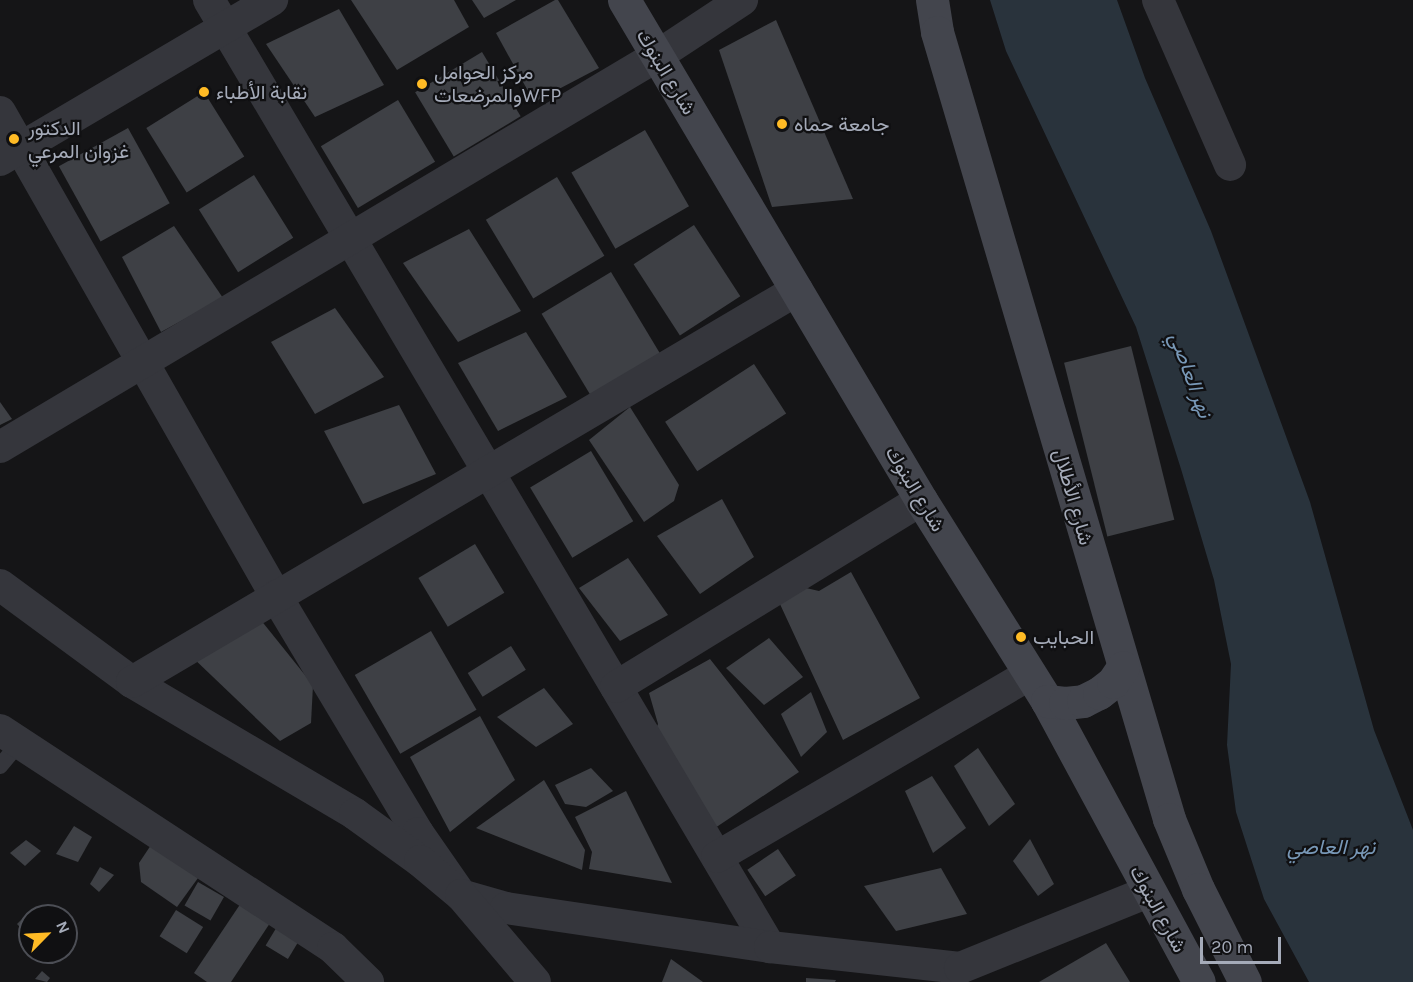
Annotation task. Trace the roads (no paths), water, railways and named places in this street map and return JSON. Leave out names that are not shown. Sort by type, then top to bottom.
[{"type":"main road","name":"شارع البنوك","points":[[624,0],[921,500],[1038,688],[1198,982]]},
{"type":"main road","name":"شارع الأطلال","points":[[932,0],[937,32],[1168,819],[1198,889],[1245,982]]},
{"type":"main road","points":[[1038,688],[1065,703],[1083,700],[1099,693],[1113,682],[1123,667]]},
{"type":"street","points":[[209,0],[770,946]]},
{"type":"street","points":[[11,154],[272,0]]},
{"type":"street","points":[[0,447],[657,56],[742,0]]},
{"type":"street","points":[[1158,0],[1230,165]]},
{"type":"street","points":[[0,112],[11,154],[144,362],[276,596],[418,833],[461,895],[535,982]]},
{"type":"street","points":[[132,682],[797,290]]},
{"type":"street","points":[[616,687],[921,500]]},
{"type":"street","points":[[0,585],[132,682],[355,814],[461,895],[506,908],[770,946],[960,968],[1148,892]]},
{"type":"street","points":[[717,857],[1038,688]]},
{"type":"street","points":[[6,746],[333,948],[368,982]]},
{"type":"water","name":"نهر العاصي","points":[[990,0],[1117,0],[1145,78],[1211,231],[1310,502],[1374,730],[1413,830],[1413,982],[1309,982],[1264,899],[1236,812],[1227,745],[1231,664],[1214,580],[1181,469],[1136,327],[1006,51]]},
{"type":"place","name":"مركز الحوامل والمرضعاتWFP","points":[[422,84]]},
{"type":"place","name":"نقابة الأطباء","points":[[204,92]]},
{"type":"place","name":"جامعة حماه","points":[[782,124]]},
{"type":"place","name":"الدكتور غزوان المرعي","points":[[14,139]]},
{"type":"place","name":"الحبايب","points":[[1021,637]]}]
